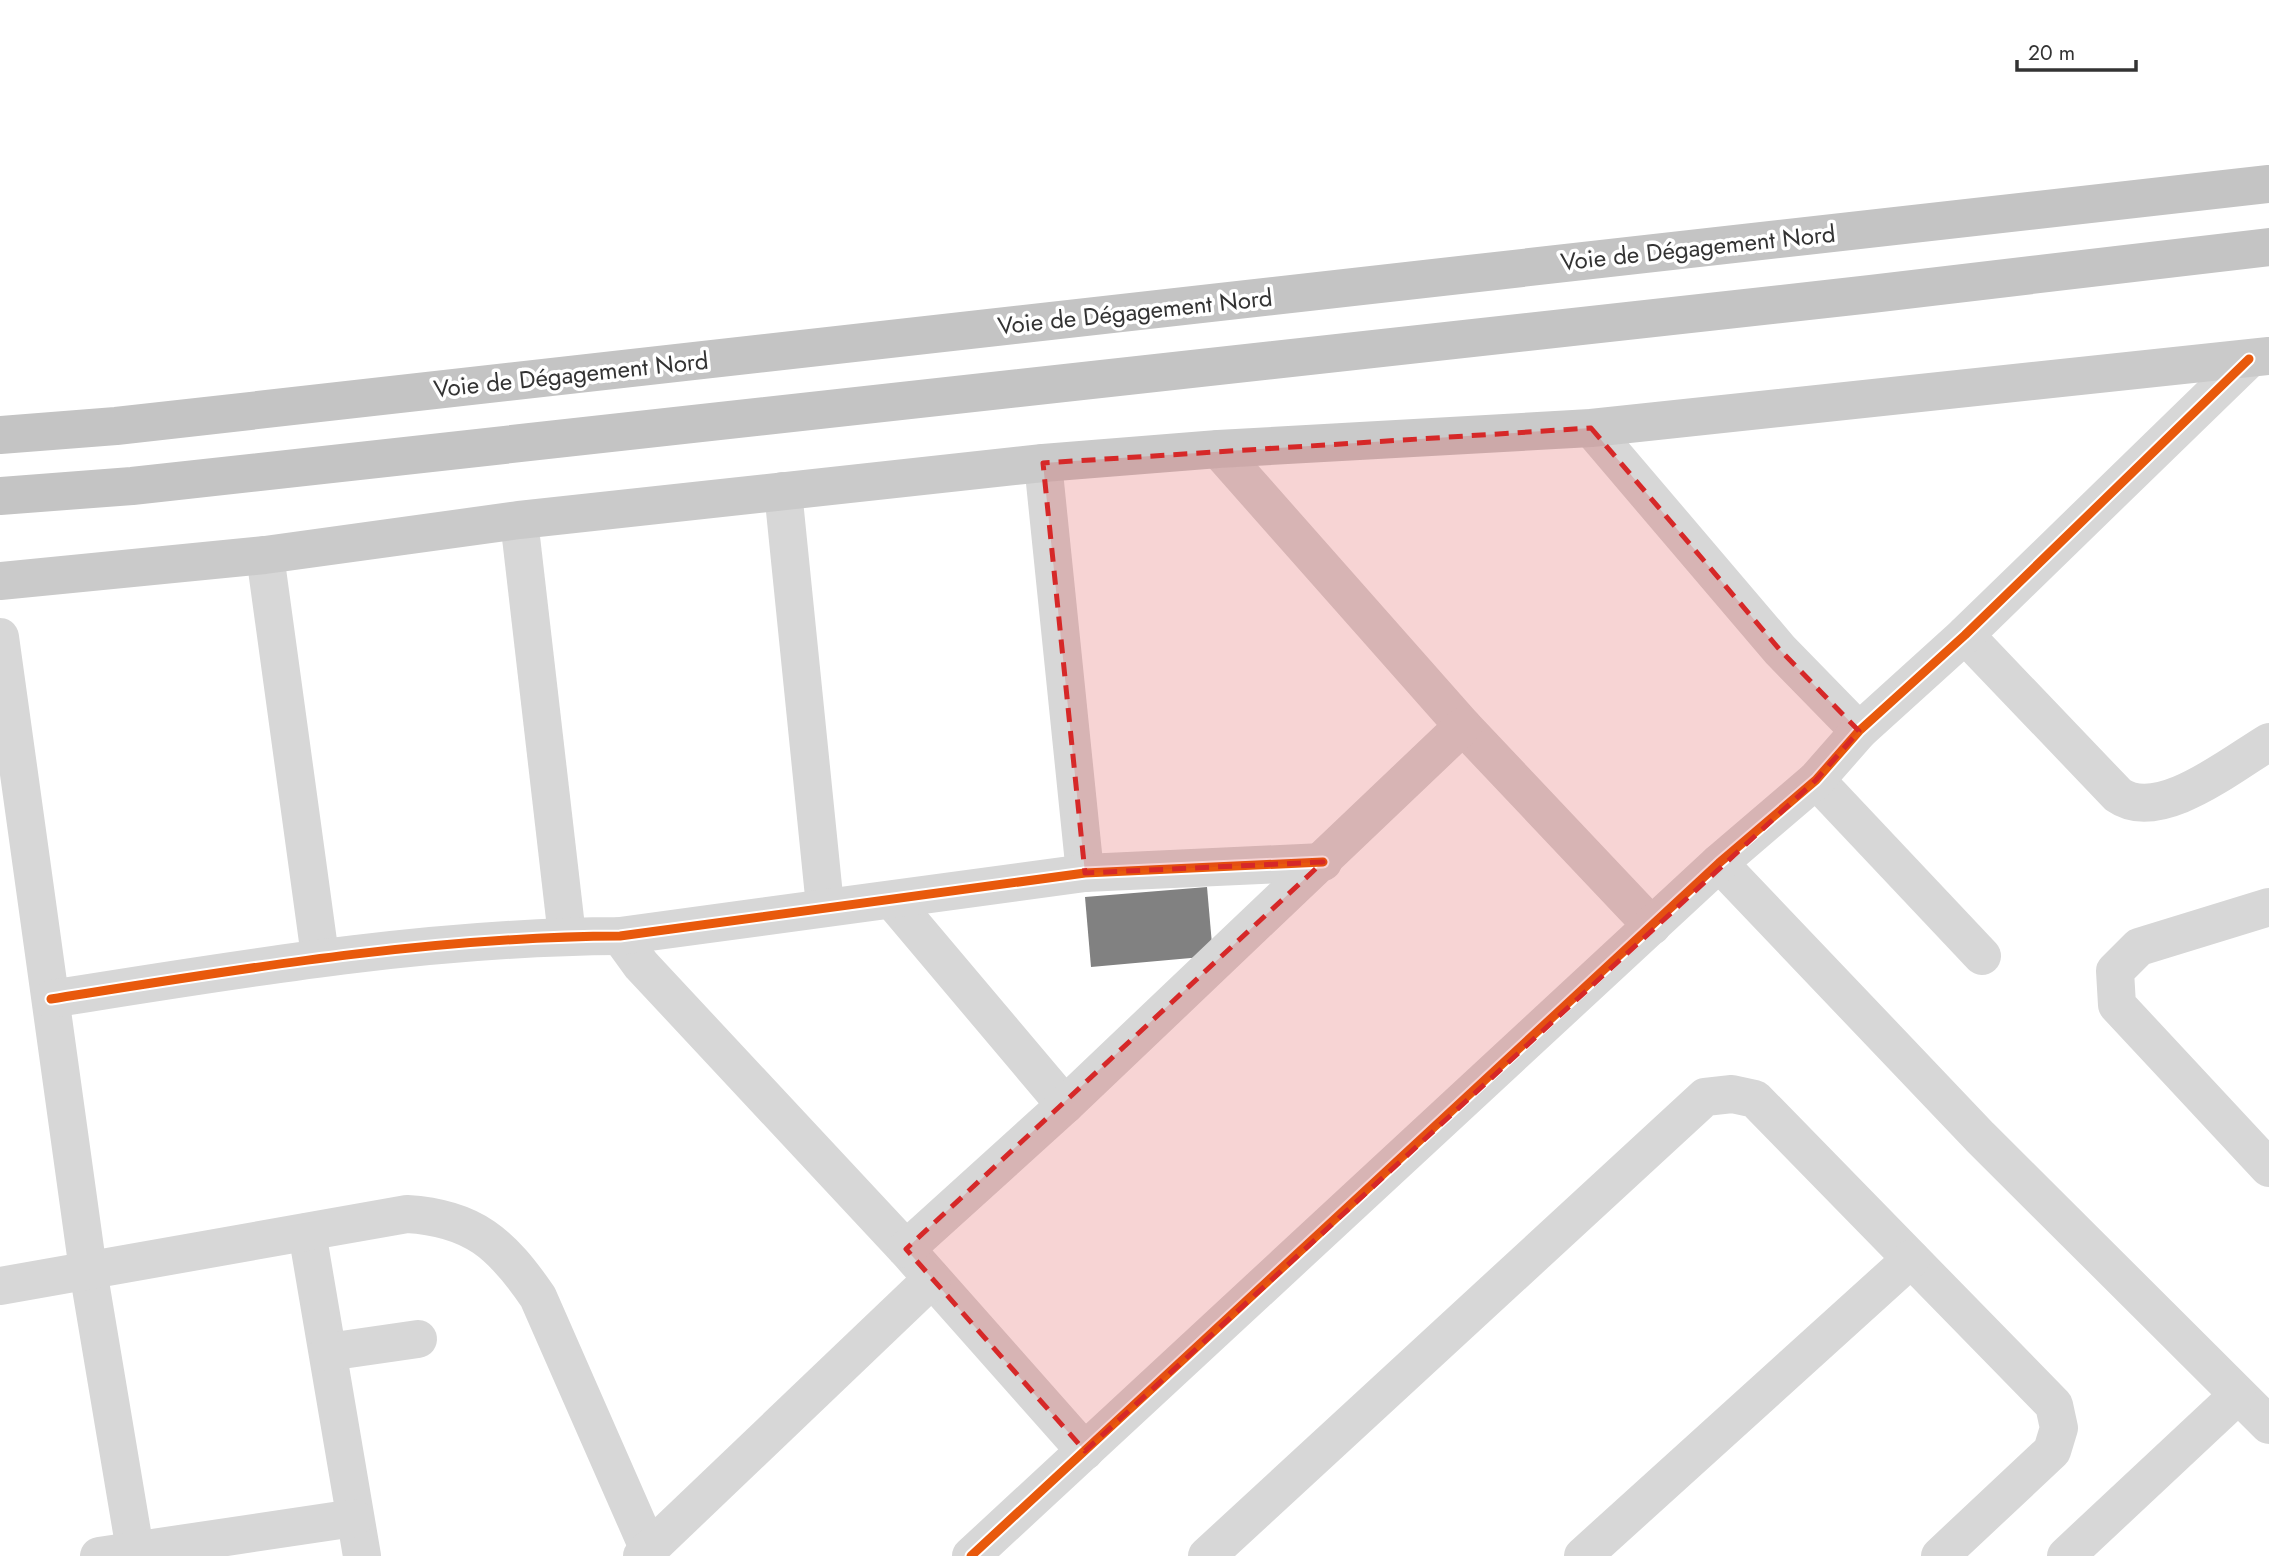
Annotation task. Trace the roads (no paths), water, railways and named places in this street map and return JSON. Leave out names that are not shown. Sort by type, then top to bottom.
[{"type":"highway","name":"Voie de Dégagement Nord","points":[[0,435],[116,426],[2269,184]]},
{"type":"highway","points":[[0,496],[132,486],[1843,297],[2269,247]]},
{"type":"main road","points":[[0,581],[265,555],[519,520],[1043,463],[1218,449],[1591,428],[2259,358]]},
{"type":"street","points":[[971,1556],[1719,863],[1816,780],[1859,731],[2259,358]]},
{"type":"street","points":[[1591,428],[1780,650],[1859,731]]},
{"type":"street","points":[[1218,449],[1463,726],[1652,926]]},
{"type":"street","points":[[1043,463],[1085,873]]},
{"type":"street","points":[[782,491],[825,906]]},
{"type":"street","points":[[519,520],[567,936]]},
{"type":"street","points":[[265,555],[320,956]]},
{"type":"street","points":[[1965,635],[2118,795],[2134,804],[2171,800],[2269,742]]},
{"type":"street","points":[[0,637],[88,1270],[123,1554],[354,1518]]},
{"type":"street","points":[[906,1249],[1065,1105],[1463,726]]},
{"type":"street","points":[[1816,780],[1982,957]]},
{"type":"street","points":[[51,999],[320,956],[567,936],[620,936],[825,906],[892,900],[1085,873],[1323,862]]},
{"type":"street","points":[[1719,863],[1980,1136],[2237,1396],[2269,1425]]},
{"type":"street","points":[[892,900],[1065,1105]]},
{"type":"street","points":[[2264,1157],[2117,1005],[2115,971],[2139,947],[2269,907]]},
{"type":"street","points":[[620,936],[641,965],[906,1249],[1085,1451]]},
{"type":"street","points":[[1206,1556],[1705,1097],[1732,1094],[1755,1099],[2053,1405],[2059,1428],[2052,1451],[1940,1556]]},
{"type":"street","points":[[0,1286],[407,1214],[442,1216],[481,1235],[513,1260],[538,1297],[646,1553],[932,1279]]},
{"type":"street","points":[[307,1232],[362,1556]]},
{"type":"street","points":[[1583,1556],[1911,1259]]},
{"type":"street","points":[[328,1352],[418,1339]]},
{"type":"street","points":[[2066,1556],[2237,1396]]}]
